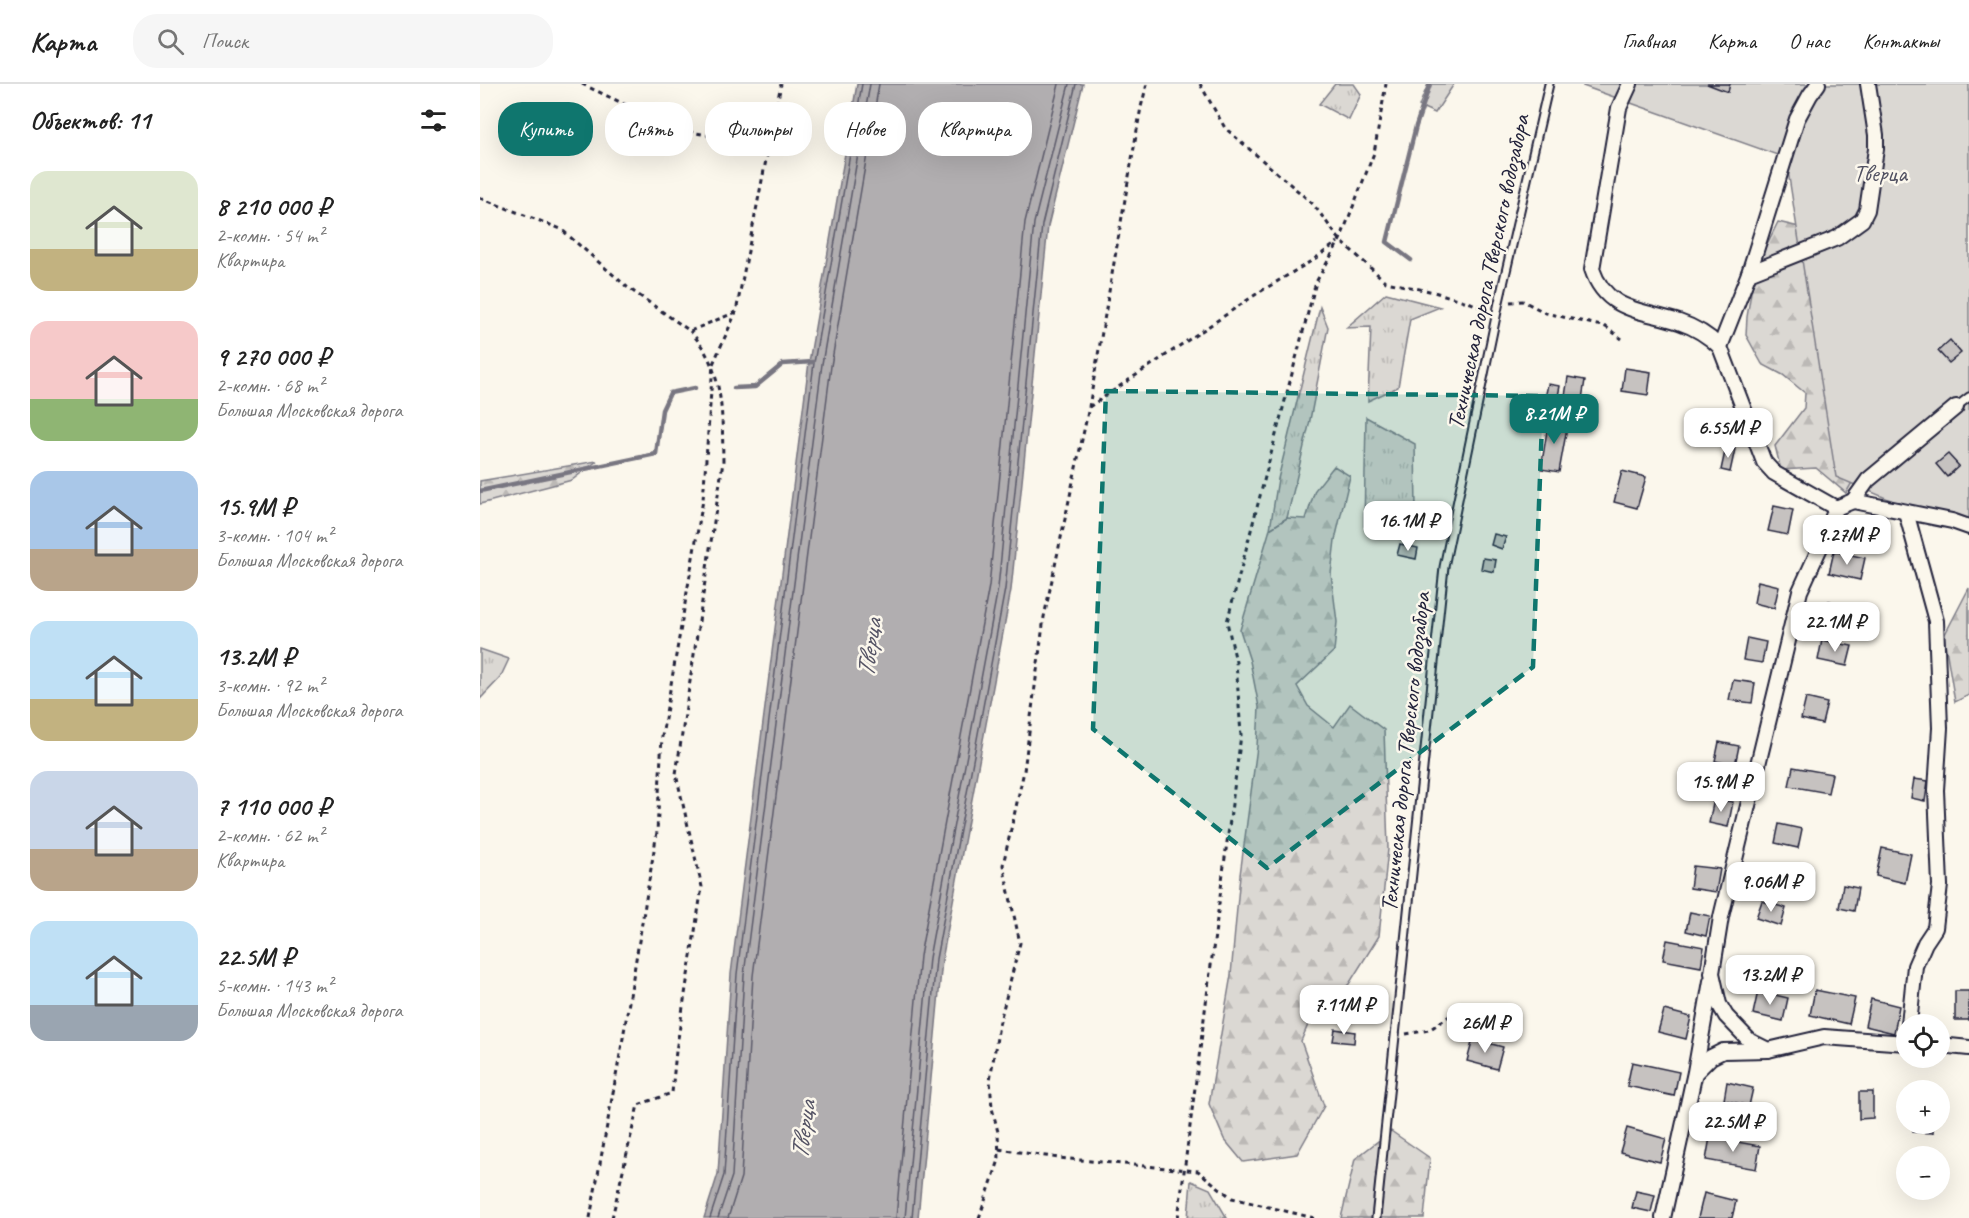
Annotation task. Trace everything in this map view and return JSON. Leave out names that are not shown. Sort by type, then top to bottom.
[{"type":"street","points":[[1630,84],[1619,108],[1592,268],[1597,283],[1604,292],[1622,306],[1682,323],[1711,338],[1720,346],[1764,462],[1774,473],[1836,508]]},
{"type":"street","points":[[1720,346],[1749,273],[1797,119],[1818,84]]},
{"type":"street","points":[[1749,273],[1837,238],[1862,220],[1867,210],[1876,149],[1868,84]]},
{"type":"street","points":[[1663,1218],[1695,1072],[1721,917],[1800,591],[1836,508],[1853,501],[1868,480],[1956,407]]},
{"type":"street","points":[[1853,501],[1952,521],[1969,527]]},
{"type":"street","points":[[1906,512],[1936,621],[1940,728],[1936,790],[1940,885],[1935,928],[1925,943],[1915,966],[1910,1014]]},
{"type":"street","points":[[1712,973],[1719,1004],[1726,1016],[1750,1041],[1768,1050]]},
{"type":"street","points":[[1695,1072],[1711,1057],[1723,1051],[1768,1050],[1824,1037],[1896,1042]]},
{"type":"street","points":[[1950,1046],[1969,1048]]},
{"type":"lane","name":"Техническая дорога Тверского водозабора","points":[[1376,1218],[1444,567],[1499,302],[1549,84]]},
{"type":"lane","points":[[1956,407],[1969,397]]},
{"type":"path","points":[[582,84],[679,130],[705,135]]},
{"type":"path","points":[[777,102],[781,84]]},
{"type":"path","points":[[979,1218],[999,1160],[998,1132],[992,1108],[990,1080],[999,1025],[1020,943],[1003,865],[1024,771],[1044,617],[1089,407],[1141,107],[1147,84]]},
{"type":"path","points":[[1200,84],[1225,128],[1313,204],[1340,240],[1386,282],[1434,292],[1471,303],[1497,314]]},
{"type":"path","points":[[1178,1218],[1241,735],[1236,662],[1227,622],[1316,282],[1340,240],[1374,153],[1386,84]]},
{"type":"path","points":[[591,1218],[657,832],[662,736],[703,500],[713,364],[736,312],[767,156]]},
{"type":"path","points":[[480,198],[561,229],[627,287],[690,331],[713,364],[722,411],[723,462],[676,774],[702,887],[676,1051],[672,1094],[638,1105],[612,1218]]},
{"type":"path","points":[[1089,407],[1257,293],[1313,260],[1340,240]]},
{"type":"path","points":[[1499,302],[1523,301],[1546,313],[1606,327],[1622,339]]},
{"type":"path","points":[[690,331],[736,312]]},
{"type":"path","points":[[1395,1035],[1430,1030],[1454,1013]]},
{"type":"path","points":[[999,1149],[1059,1158],[1198,1171],[1232,1198],[1314,1218]]},
{"type":"highlighted area","points":[[1106,391],[1543,396],[1533,667],[1267,868],[1093,729]]},
{"type":"green space","points":[[1335,84],[1354,84],[1361,94],[1349,120],[1319,104]]},
{"type":"green space","points":[[1428,84],[1454,84],[1435,113],[1419,106]]},
{"type":"green space","name":"Тверца","points":[[1584,84],[1969,84],[1969,533],[1836,477],[1786,158],[1583,86]]},
{"type":"green space","points":[[1778,222],[1799,227],[1888,421],[1846,493],[1816,468],[1781,470],[1775,446],[1804,408],[1805,393],[1783,375],[1762,364],[1746,335],[1755,268]]},
{"type":"green space","points":[[1386,293],[1440,307],[1410,319],[1398,387],[1368,401],[1371,327],[1346,328]]},
{"type":"green space","points":[[1320,307],[1328,327],[1309,425],[1287,518],[1270,529],[1278,479]]},
{"type":"green space","points":[[1366,417],[1415,444],[1416,511],[1364,526]]},
{"type":"green space","points":[[597,461],[572,480],[480,504],[480,481]]},
{"type":"green space","points":[[1334,466],[1350,476],[1335,540],[1331,574],[1337,622],[1334,651],[1297,686],[1308,706],[1334,727],[1350,704],[1384,730],[1388,849],[1379,936],[1349,984],[1311,1018],[1301,1041],[1324,1106],[1297,1154],[1243,1162],[1224,1139],[1209,1104],[1231,975],[1240,875],[1257,747],[1259,707],[1250,661],[1240,630],[1270,529],[1287,518],[1306,519],[1315,490]]},
{"type":"green space","points":[[1969,588],[1969,695],[1955,702],[1944,636]]},
{"type":"green space","points":[[480,649],[509,659],[500,678],[480,699]]},
{"type":"green space","points":[[1391,1131],[1430,1158],[1424,1218],[1341,1218],[1355,1159]]},
{"type":"green space","points":[[1191,1181],[1210,1189],[1227,1218],[1188,1218]]},
{"type":"water","points":[[857,84],[1083,84],[1048,226],[1011,590],[942,960],[918,1218],[704,1218],[718,1174],[731,974],[809,362],[845,156],[906,156],[906,102],[854,102]]},
{"type":"building","points":[[1707,84],[1730,84],[1728,92]]},
{"type":"building","points":[[1950,340],[1961,353],[1949,363],[1938,351]]},
{"type":"building","points":[[1625,368],[1651,372],[1648,395],[1622,391]]},
{"type":"building","points":[[1568,377],[1585,380],[1580,412],[1563,409]]},
{"type":"building","points":[[1548,384],[1560,386],[1556,406],[1544,403]]},
{"type":"building","points":[[1549,418],[1568,422],[1559,472],[1541,469]]},
{"type":"building","points":[[1726,447],[1735,449],[1730,472],[1721,470]]},
{"type":"building","points":[[1948,454],[1959,466],[1947,477],[1936,464]]},
{"type":"building","points":[[1622,471],[1646,477],[1637,508],[1614,502]]},
{"type":"building","points":[[1774,506],[1793,510],[1788,535],[1768,531]]},
{"type":"building","points":[[1494,534],[1506,537],[1502,549],[1491,545]]},
{"type":"building","points":[[1400,544],[1418,548],[1416,559],[1397,555]]},
{"type":"building","points":[[1834,551],[1865,558],[1860,580],[1829,573]]},
{"type":"building","points":[[1483,558],[1496,560],[1494,572],[1481,569]]},
{"type":"building","points":[[1758,581],[1779,586],[1774,608],[1754,603]]},
{"type":"building","points":[[1829,601],[1851,607],[1847,627],[1824,622]]},
{"type":"building","points":[[1747,638],[1766,642],[1762,663],[1743,660]]},
{"type":"building","points":[[1822,640],[1852,646],[1847,666],[1818,660]]},
{"type":"building","points":[[1733,680],[1755,683],[1752,703],[1729,700]]},
{"type":"building","points":[[1806,698],[1827,703],[1822,724],[1801,719]]},
{"type":"building","points":[[1719,742],[1739,746],[1735,765],[1715,761]]},
{"type":"building","points":[[1793,767],[1832,774],[1828,793],[1789,786]]},
{"type":"building","points":[[1914,779],[1928,781],[1925,801],[1911,798]]},
{"type":"building","points":[[1714,799],[1733,802],[1728,827],[1709,823]]},
{"type":"building","points":[[1779,824],[1802,829],[1798,848],[1775,843]]},
{"type":"building","points":[[1882,848],[1911,854],[1905,883],[1876,876]]},
{"type":"building","points":[[1693,866],[1720,869],[1716,892],[1690,888]]},
{"type":"building","points":[[1843,885],[1858,888],[1854,911],[1839,908]]},
{"type":"building","points":[[1762,901],[1786,908],[1781,926],[1756,918]]},
{"type":"building","points":[[1690,912],[1710,916],[1706,936],[1686,931]]},
{"type":"building","points":[[1667,940],[1704,947],[1701,967],[1663,960]]},
{"type":"building","points":[[1752,960],[1775,964],[1771,985],[1748,981]]},
{"type":"building","points":[[1815,990],[1855,998],[1849,1024],[1810,1015]]},
{"type":"building","points":[[1758,991],[1788,998],[1783,1021],[1753,1014]]},
{"type":"building","points":[[1955,991],[1969,991],[1969,1020],[1955,1020]]},
{"type":"building","points":[[1871,999],[1899,1006],[1894,1033],[1865,1026]]},
{"type":"building","points":[[1664,1010],[1691,1017],[1686,1039],[1658,1032]]},
{"type":"building","points":[[1335,1029],[1355,1032],[1354,1043],[1333,1041]]},
{"type":"building","points":[[1473,1039],[1503,1047],[1497,1069],[1467,1061]]},
{"type":"building","points":[[1632,1062],[1679,1072],[1674,1096],[1627,1086]]},
{"type":"building","points":[[1727,1082],[1753,1088],[1749,1106],[1724,1100]]},
{"type":"building","points":[[1859,1092],[1873,1092],[1873,1118],[1859,1119]]},
{"type":"building","points":[[1627,1128],[1666,1139],[1660,1162],[1620,1152]]},
{"type":"building","points":[[1710,1137],[1760,1146],[1756,1169],[1706,1160]]},
{"type":"building","points":[[1636,1191],[1655,1195],[1651,1212],[1632,1208]]},
{"type":"building","points":[[1704,1193],[1736,1201],[1732,1218],[1698,1218]]},
{"type":"waterway","points":[[1411,260],[1387,242],[1416,126],[1430,84]]},
{"type":"waterway","points":[[734,388],[755,387],[783,364],[813,362]]},
{"type":"waterway","points":[[480,491],[656,454],[662,410],[670,393],[695,388]]}]
